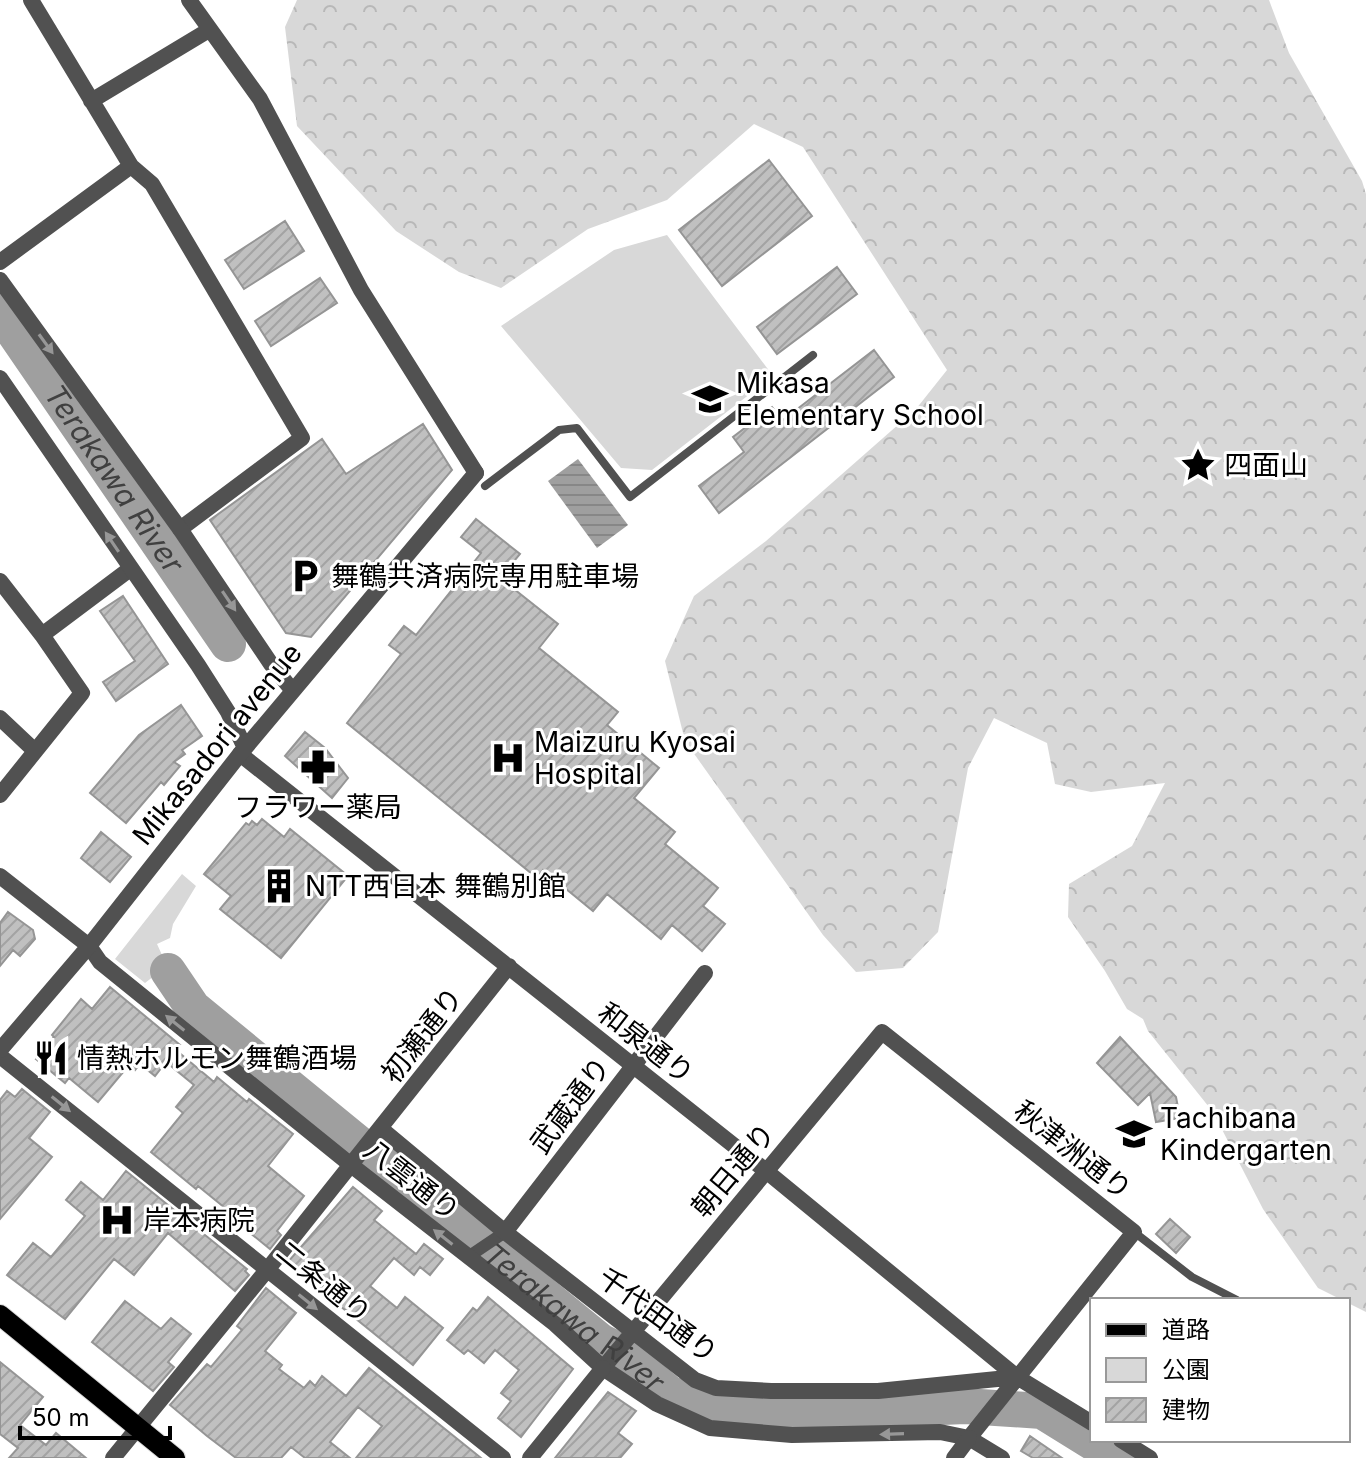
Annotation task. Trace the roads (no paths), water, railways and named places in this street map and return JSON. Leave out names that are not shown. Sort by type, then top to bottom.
[{"type":"main road","points":[[0,1315],[175,1458]]},
{"type":"street","points":[[31,0],[131,166],[152,184],[302,438],[180,529]]},
{"type":"street","points":[[189,0],[260,99],[361,290],[480,480]]},
{"type":"street","points":[[91,101],[209,30]]},
{"type":"street","points":[[0,262],[131,166]]},
{"type":"street","points":[[0,280],[293,691]]},
{"type":"street","points":[[0,378],[198,665],[228,712],[243,751]]},
{"type":"street","name":"Mikasadori avenue","points":[[0,1053],[293,691],[480,480]]},
{"type":"street","points":[[42,635],[130,569]]},
{"type":"street","points":[[0,581],[82,693],[0,795]]},
{"type":"street","points":[[0,718],[35,751]]},
{"type":"street","name":"和泉通り","points":[[243,751],[1017,1377]]},
{"type":"street","name":"八雲通り","points":[[0,876],[89,946],[100,962],[472,1254],[657,1404],[710,1428],[792,1435],[940,1432],[969,1438],[1002,1458]]},
{"type":"street","name":"初瀬通り","points":[[113,1458],[509,966]]},
{"type":"street","name":"武蔵通り","points":[[502,1235],[705,973]]},
{"type":"street","name":"朝日通り","points":[[530,1458],[882,1032]]},
{"type":"street","name":"秋津洲通り","points":[[882,1032],[1134,1232]]},
{"type":"street","name":"二条通り","points":[[0,1053],[503,1458]]},
{"type":"street","name":"千代田通り","points":[[378,1132],[628,1337],[695,1380],[716,1388],[878,1391],[1017,1377]]},
{"type":"street","points":[[954,1458],[1134,1232]]},
{"type":"street","points":[[472,1254],[502,1235]]},
{"type":"street","points":[[1017,1377],[1090,1422]]},
{"type":"street","points":[[1124,1442],[1150,1458]]},
{"type":"lane","points":[[480,480],[559,430],[577,428],[630,497],[813,355]]},
{"type":"lane","name":"秋津洲通り","points":[[1134,1232],[1192,1277],[1233,1298]]},
{"type":"waterway","name":"Terakawa River","points":[[0,312],[228,644]]},
{"type":"waterway","name":"Terakawa River","points":[[168,971],[193,1008],[600,1341],[618,1350],[670,1394],[713,1406],[779,1414],[965,1406],[1042,1411],[1090,1441]]},
{"type":"waterway","name":"Terakawa River","points":[[1092,1442],[1118,1458]]},
{"type":"place","name":"Mikasa Elementary School","points":[[710,399]]},
{"type":"place","name":"四面山","points":[[1198,465]]},
{"type":"place","name":"舞鶴共済病院専用駐車場","points":[[305,576]]},
{"type":"place","name":"Maizuru Kyosai Hospital","points":[[508,758]]},
{"type":"place","name":"フラワー薬局","points":[[318,767]]},
{"type":"place","name":"NTT西日本 舞鶴別館","points":[[279,886]]},
{"type":"place","name":"情熱ホルモン舞鶴酒場","points":[[51,1058]]},
{"type":"place","name":"Tachibana Kindergarten","points":[[1134,1134]]},
{"type":"place","name":"岸本病院","points":[[117,1220]]}]
